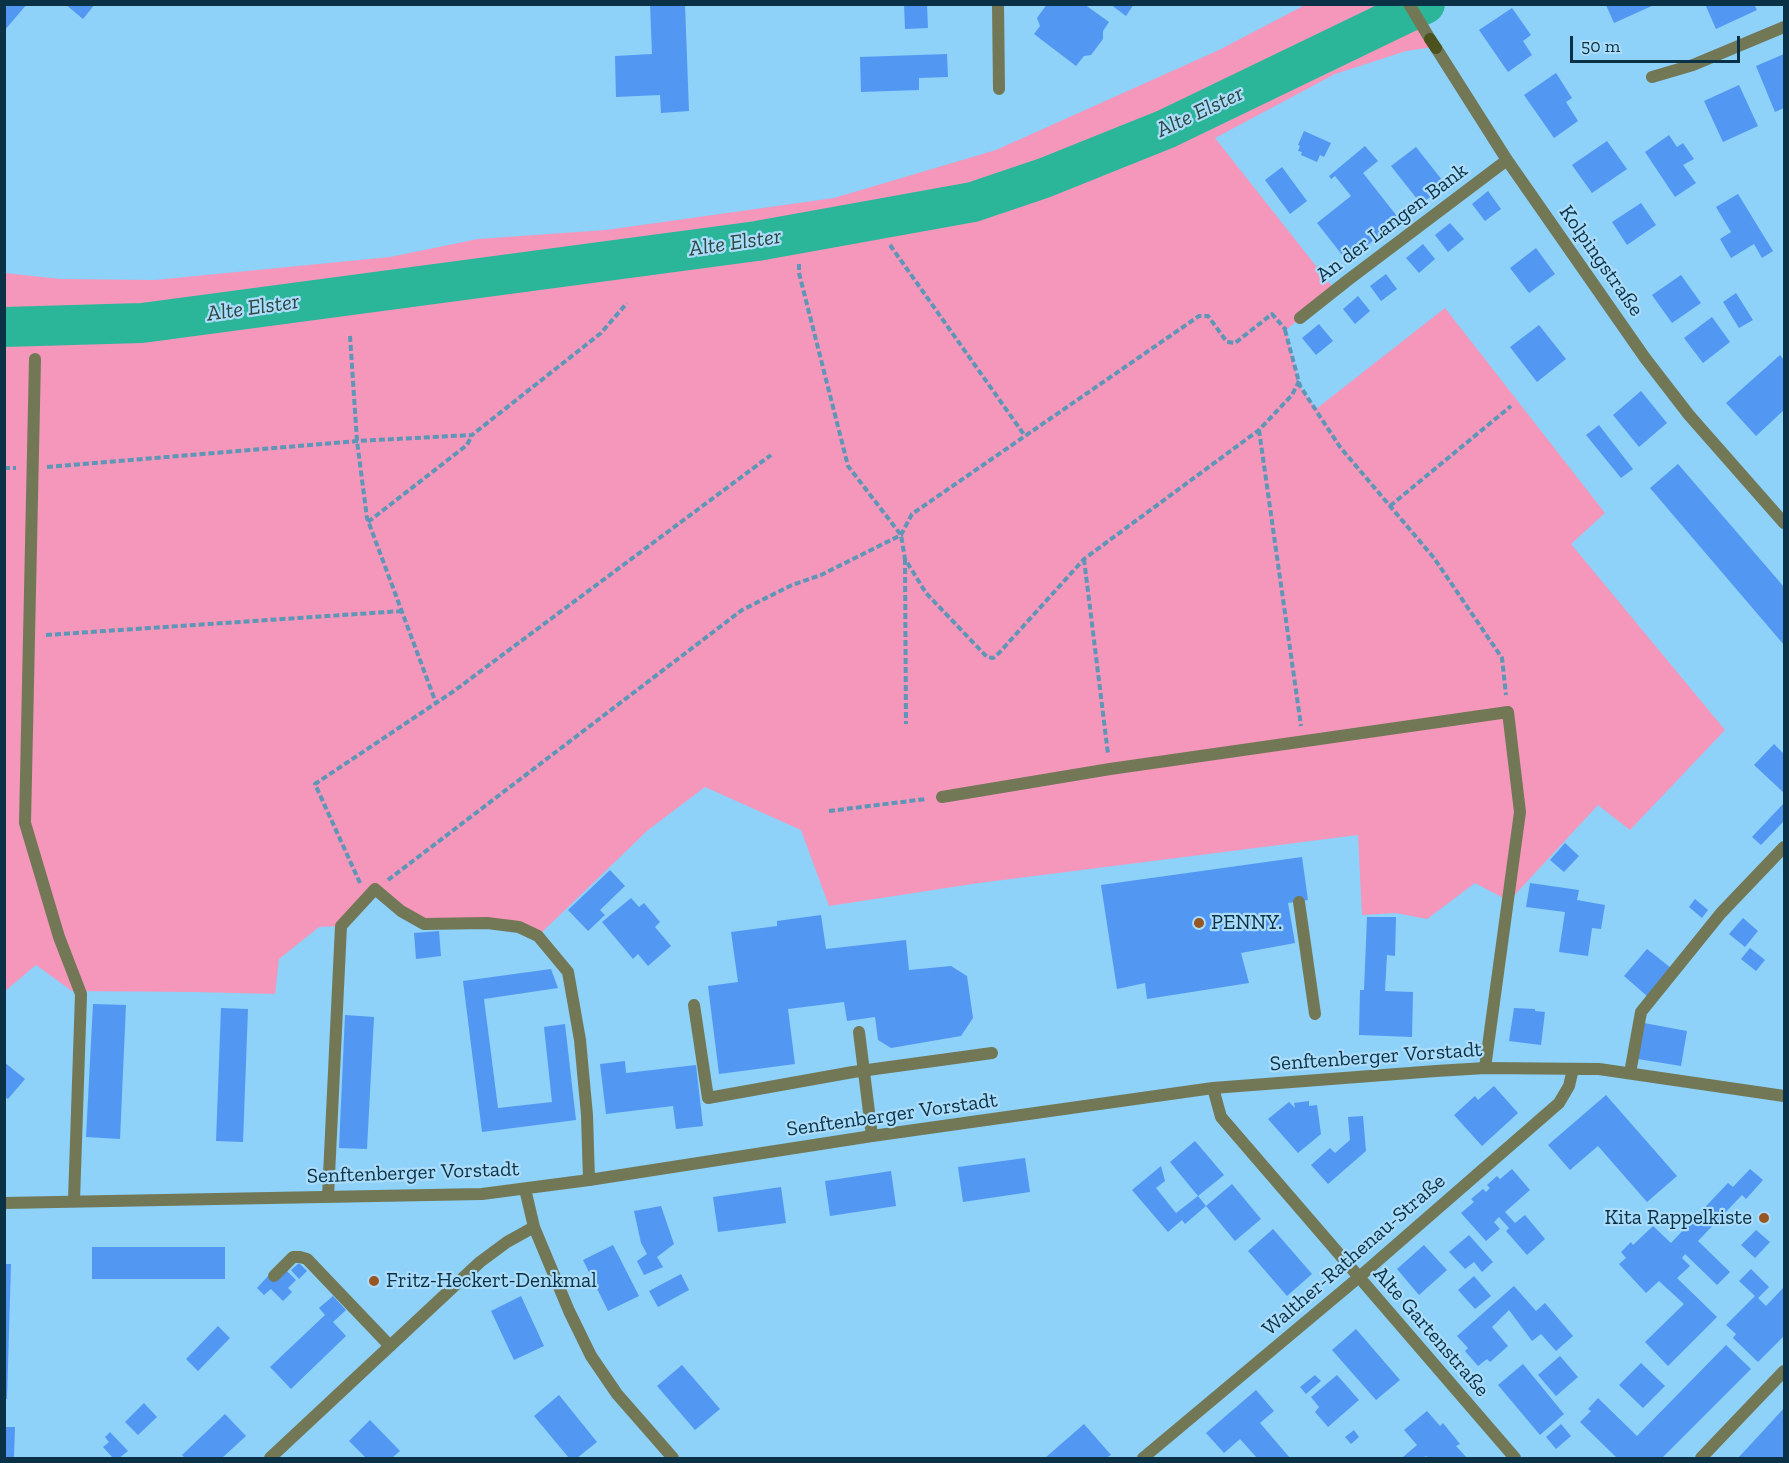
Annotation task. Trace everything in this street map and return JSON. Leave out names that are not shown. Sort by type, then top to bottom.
[{"type":"street","points":[[998,4],[999,89]]},
{"type":"street","name":"Kolpingstraße","points":[[1409,4],[1507,160],[1645,358],[1689,415],[1785,523]]},
{"type":"street","points":[[1652,77],[1693,65],[1785,27]]},
{"type":"street","name":"An der Langen Bank","points":[[1300,318],[1507,160]]},
{"type":"street","points":[[35,359],[25,824],[60,937],[81,994],[74,1200]]},
{"type":"street","points":[[942,797],[1110,769],[1508,712],[1520,812],[1485,1068]]},
{"type":"street","points":[[1630,1073],[1641,1012],[1721,913],[1785,847]]},
{"type":"street","points":[[328,1196],[341,926],[372,892],[424,924],[487,923],[519,927],[538,936],[568,972],[580,1040],[587,1115],[589,1180]]},
{"type":"street","points":[[1299,902],[1315,1014]]},
{"type":"street","points":[[694,1005],[708,1098],[864,1070],[992,1053]]},
{"type":"street","points":[[859,1032],[872,1136]]},
{"type":"street","name":"Senftenberger Vorstadt","points":[[4,1203],[482,1194],[1213,1088],[1485,1068],[1599,1069],[1785,1096]]},
{"type":"street","name":"Walther-Rathenau-Straße","points":[[1143,1458],[1358,1278],[1559,1103],[1569,1086],[1573,1069]]},
{"type":"street","name":"Alte Gartenstraße","points":[[1213,1088],[1221,1117],[1515,1458]]},
{"type":"street","points":[[525,1189],[534,1227],[569,1311],[591,1356],[617,1394],[673,1458]]},
{"type":"street","points":[[270,1458],[480,1262],[507,1242],[534,1227]]},
{"type":"street","points":[[273,1276],[293,1257],[307,1259],[390,1346]]},
{"type":"street","points":[[1701,1458],[1785,1371]]},
{"type":"path","points":[[890,244],[1025,436]]},
{"type":"path","points":[[799,264],[799,273],[848,466],[901,535],[905,559],[906,724]]},
{"type":"path","points":[[368,522],[467,445],[472,435],[601,333],[627,303]]},
{"type":"path","points":[[771,455],[436,703],[315,784],[361,885],[372,892],[742,610],[901,535],[912,514],[1199,316],[1208,316],[1227,342],[1235,343],[1272,314],[1286,330],[1300,387],[1340,447],[1434,558],[1502,658],[1508,712]]},
{"type":"path","points":[[1286,330],[1300,318]]},
{"type":"path","points":[[350,336],[357,441],[368,522],[436,703]]},
{"type":"path","points":[[905,559],[926,593],[987,657],[993,658],[1084,559],[1259,430],[1292,394],[1299,381]]},
{"type":"path","points":[[1390,506],[1511,406]]},
{"type":"path","points":[[1259,430],[1304,742]]},
{"type":"path","points":[[4,468],[33,468],[357,441],[472,435]]},
{"type":"path","points":[[1084,559],[1110,769]]},
{"type":"path","points":[[30,636],[402,611]]},
{"type":"path","points":[[829,811],[942,797]]},
{"type":"shaded area","points":[[1305,5],[1407,5],[1434,47],[1406,51],[1335,74],[1215,138],[1335,290],[1286,330],[1300,387],[1316,409],[1445,308],[1605,513],[1571,544],[1725,730],[1630,830],[1598,805],[1509,901],[1475,883],[1427,919],[1396,913],[1362,915],[1358,835],[979,883],[829,906],[801,830],[705,787],[648,830],[538,936],[519,927],[424,924],[375,889],[341,926],[319,927],[279,959],[275,994],[72,991],[36,965],[5,991],[5,273],[60,279],[155,280],[390,257],[478,239],[606,230],[834,198],[996,150],[1219,50]]},
{"type":"building","points":[[4,4],[27,4],[4,31]]},
{"type":"building","points":[[65,4],[95,4],[83,19]]},
{"type":"building","points":[[650,4],[685,4],[689,111],[661,113],[660,95],[616,97],[615,56],[652,54]]},
{"type":"building","points":[[904,4],[927,4],[928,28],[905,29]]},
{"type":"building","points":[[1047,4],[1084,4],[1109,22],[1103,31],[1103,39],[1091,55],[1084,56],[1076,66],[1034,34],[1040,26],[1037,18]]},
{"type":"building","points":[[1110,4],[1134,4],[1126,16]]},
{"type":"building","points":[[1705,4],[1754,4],[1757,10],[1716,29]]},
{"type":"building","points":[[1606,5],[1654,5],[1614,23]]},
{"type":"building","points":[[1512,8],[1531,35],[1523,41],[1532,55],[1508,72],[1479,30]]},
{"type":"building","points":[[947,54],[948,77],[919,78],[919,90],[861,92],[860,57]]},
{"type":"building","points":[[1784,54],[1784,108],[1775,112],[1756,66]]},
{"type":"building","points":[[1556,73],[1572,98],[1566,102],[1578,121],[1554,138],[1524,95]]},
{"type":"building","points":[[1739,85],[1758,126],[1723,142],[1704,101]]},
{"type":"building","points":[[1304,131],[1331,143],[1324,157],[1320,155],[1317,162],[1301,155],[1302,152],[1298,151]]},
{"type":"building","points":[[1669,135],[1677,147],[1683,143],[1694,159],[1683,165],[1696,183],[1675,197],[1645,152]]},
{"type":"building","points":[[1607,141],[1627,169],[1592,193],[1572,165]]},
{"type":"building","points":[[1365,146],[1378,161],[1363,173],[1400,220],[1347,261],[1317,223],[1351,196],[1335,176],[1331,179],[1329,176]]},
{"type":"building","points":[[1416,147],[1446,185],[1421,204],[1391,166]]},
{"type":"building","points":[[1282,167],[1307,201],[1290,214],[1265,180]]},
{"type":"building","points":[[1488,191],[1501,209],[1485,221],[1472,204]]},
{"type":"building","points":[[1738,194],[1773,251],[1762,258],[1754,244],[1731,258],[1720,239],[1731,232],[1716,207]]},
{"type":"building","points":[[1641,203],[1656,225],[1627,245],[1612,222]]},
{"type":"building","points":[[1450,223],[1464,239],[1448,252],[1435,235]]},
{"type":"building","points":[[1423,244],[1435,259],[1419,273],[1406,258]]},
{"type":"building","points":[[1536,248],[1555,274],[1529,293],[1510,268]]},
{"type":"building","points":[[1386,274],[1397,289],[1381,301],[1370,286]]},
{"type":"building","points":[[1681,275],[1701,303],[1672,323],[1652,295]]},
{"type":"building","points":[[1736,293],[1753,320],[1739,328],[1723,302]]},
{"type":"building","points":[[1358,296],[1370,311],[1355,324],[1343,309]]},
{"type":"building","points":[[1712,317],[1730,342],[1703,363],[1684,338]]},
{"type":"building","points":[[1319,324],[1333,341],[1316,355],[1302,338]]},
{"type":"building","points":[[1539,325],[1566,359],[1537,382],[1510,347]]},
{"type":"building","points":[[1780,355],[1784,360],[1784,410],[1756,436],[1726,403]]},
{"type":"building","points":[[1641,391],[1667,423],[1639,447],[1613,415]]},
{"type":"building","points":[[1599,425],[1633,469],[1621,478],[1586,435]]},
{"type":"building","points":[[1678,464],[1784,587],[1784,645],[1650,488]]},
{"type":"building","points":[[1774,744],[1784,754],[1784,793],[1754,765]]},
{"type":"building","points":[[1784,803],[1784,821],[1761,845],[1752,837]]},
{"type":"building","points":[[1565,843],[1579,856],[1564,872],[1550,860]]},
{"type":"building","name":"PENNY.","points":[[1302,857],[1308,900],[1288,903],[1295,943],[1241,953],[1249,983],[1147,999],[1145,983],[1117,989],[1101,885]]},
{"type":"building","points":[[610,870],[625,886],[600,910],[605,915],[588,931],[568,910]]},
{"type":"building","points":[[1530,883],[1579,890],[1577,900],[1605,905],[1601,929],[1592,928],[1588,956],[1559,952],[1565,912],[1526,907]]},
{"type":"building","points":[[631,898],[639,907],[644,903],[660,922],[655,927],[671,946],[648,966],[638,954],[633,959],[602,922]]},
{"type":"building","points":[[1695,899],[1708,910],[1702,918],[1689,907]]},
{"type":"building","points":[[821,915],[826,949],[906,940],[909,970],[951,966],[967,976],[973,1018],[961,1036],[891,1048],[878,1040],[875,1017],[847,1021],[844,1002],[788,1009],[795,1064],[719,1074],[708,986],[738,982],[731,932],[777,926],[777,921]]},
{"type":"building","points":[[1367,917],[1396,917],[1395,956],[1387,955],[1385,991],[1413,992],[1412,1037],[1359,1035],[1360,990],[1364,990]]},
{"type":"building","points":[[1743,918],[1758,931],[1745,947],[1729,934]]},
{"type":"building","points":[[439,931],[441,956],[416,959],[414,933]]},
{"type":"building","points":[[1750,948],[1765,960],[1756,971],[1741,959]]},
{"type":"building","points":[[1647,949],[1671,968],[1647,996],[1624,976]]},
{"type":"building","points":[[551,969],[558,988],[484,999],[498,1108],[552,1102],[544,1027],[565,1024],[576,1120],[482,1132],[463,981]]},
{"type":"building","points":[[93,1004],[126,1005],[120,1139],[86,1137]]},
{"type":"building","points":[[221,1008],[248,1009],[243,1142],[216,1141]]},
{"type":"building","points":[[1514,1008],[1545,1012],[1541,1045],[1509,1041]]},
{"type":"building","points":[[345,1015],[374,1017],[367,1149],[339,1148]]},
{"type":"building","points":[[1644,1023],[1687,1031],[1681,1066],[1638,1059]]},
{"type":"building","points":[[625,1061],[626,1073],[696,1065],[703,1126],[676,1129],[673,1106],[606,1114],[600,1064]]},
{"type":"building","points":[[4,1062],[25,1079],[8,1099],[4,1096]]},
{"type":"building","points":[[1494,1086],[1518,1113],[1482,1146],[1454,1115],[1475,1096],[1478,1100]]},
{"type":"building","points":[[1606,1095],[1677,1176],[1647,1202],[1598,1146],[1570,1170],[1548,1145]]},
{"type":"building","points":[[1309,1101],[1309,1106],[1317,1105],[1321,1134],[1298,1153],[1268,1119],[1289,1102],[1295,1108],[1294,1103]]},
{"type":"building","points":[[1363,1116],[1366,1151],[1328,1184],[1311,1165],[1330,1148],[1335,1153],[1350,1140],[1348,1117]]},
{"type":"building","points":[[1195,1141],[1224,1175],[1198,1196],[1170,1162]]},
{"type":"building","points":[[1025,1158],[1030,1192],[963,1202],[958,1167]]},
{"type":"building","points":[[1161,1166],[1165,1181],[1156,1188],[1176,1213],[1198,1196],[1206,1206],[1185,1224],[1182,1220],[1168,1232],[1132,1190]]},
{"type":"building","points":[[1512,1169],[1530,1190],[1505,1212],[1515,1223],[1525,1215],[1545,1239],[1527,1255],[1506,1231],[1509,1228],[1499,1217],[1494,1222],[1500,1229],[1486,1241],[1461,1213],[1474,1202],[1471,1199],[1483,1189],[1486,1192],[1490,1188],[1487,1185],[1497,1176],[1500,1179]]},
{"type":"building","points":[[1750,1169],[1763,1180],[1746,1199],[1742,1195],[1698,1241],[1730,1272],[1717,1285],[1685,1254],[1682,1258],[1690,1266],[1677,1278],[1717,1317],[1668,1366],[1645,1342],[1684,1304],[1659,1281],[1646,1293],[1619,1264],[1626,1258],[1621,1252],[1631,1242],[1633,1245],[1653,1226],[1671,1243],[1728,1183],[1733,1187]]},
{"type":"building","points":[[891,1171],[896,1206],[830,1216],[825,1181]]},
{"type":"building","points":[[1232,1184],[1261,1219],[1235,1241],[1206,1206]]},
{"type":"building","points":[[781,1187],[786,1223],[718,1232],[713,1197]]},
{"type":"building","points":[[661,1206],[674,1244],[657,1257],[663,1267],[644,1275],[637,1261],[647,1254],[641,1243],[634,1211]]},
{"type":"building","points":[[1273,1229],[1312,1274],[1287,1296],[1248,1251]]},
{"type":"building","points":[[1756,1230],[1770,1242],[1755,1258],[1741,1245]]},
{"type":"building","points":[[1469,1235],[1493,1262],[1482,1272],[1474,1262],[1465,1269],[1449,1252]]},
{"type":"building","points":[[613,1245],[639,1296],[608,1311],[583,1260]]},
{"type":"building","points":[[1424,1245],[1447,1270],[1419,1295],[1397,1269]]},
{"type":"building","points":[[92,1247],[225,1247],[225,1279],[92,1279]]},
{"type":"building","points":[[299,1263],[307,1271],[299,1279],[291,1270]]},
{"type":"building","points":[[4,1264],[11,1264],[7,1399],[4,1399]]},
{"type":"building","points":[[1751,1269],[1769,1287],[1758,1298],[1766,1306],[1784,1287],[1784,1336],[1758,1362],[1733,1338],[1736,1334],[1726,1325],[1755,1296],[1739,1281]]},
{"type":"building","points":[[286,1270],[296,1280],[288,1288],[292,1292],[283,1301],[271,1289],[264,1295],[257,1288],[269,1275]]},
{"type":"building","points":[[681,1274],[689,1290],[658,1307],[649,1291]]},
{"type":"building","points":[[1474,1276],[1491,1296],[1475,1309],[1458,1290]]},
{"type":"building","points":[[1514,1286],[1536,1311],[1545,1303],[1573,1336],[1556,1351],[1541,1334],[1532,1341],[1509,1310],[1492,1327],[1508,1346],[1490,1362],[1487,1359],[1478,1366],[1465,1351],[1468,1348],[1457,1336]]},
{"type":"building","points":[[333,1296],[346,1310],[333,1322],[346,1336],[291,1389],[270,1367],[325,1315],[319,1308]]},
{"type":"building","points":[[521,1296],[544,1346],[514,1360],[491,1311]]},
{"type":"building","points":[[218,1326],[230,1338],[198,1371],[186,1359]]},
{"type":"building","points":[[1356,1329],[1400,1380],[1376,1400],[1332,1350]]},
{"type":"building","points":[[1726,1345],[1751,1369],[1662,1458],[1617,1458],[1580,1422],[1591,1411],[1588,1409],[1598,1398],[1637,1436]]},
{"type":"building","points":[[1560,1356],[1578,1377],[1556,1396],[1538,1375]]},
{"type":"building","points":[[1641,1363],[1665,1386],[1643,1408],[1619,1385]]},
{"type":"building","points":[[1523,1364],[1564,1414],[1540,1435],[1498,1385]]},
{"type":"building","points":[[682,1365],[720,1409],[695,1430],[657,1386]]},
{"type":"building","points":[[1315,1375],[1321,1381],[1306,1394],[1300,1387]]},
{"type":"building","points":[[1337,1375],[1359,1400],[1328,1427],[1315,1412],[1319,1407],[1311,1397]]},
{"type":"building","points":[[1256,1390],[1274,1411],[1260,1423],[1290,1458],[1257,1458],[1240,1439],[1224,1453],[1206,1433]]},
{"type":"building","points":[[559,1395],[597,1442],[577,1458],[569,1458],[534,1416]]},
{"type":"building","points":[[144,1403],[157,1417],[138,1435],[125,1422]]},
{"type":"building","points":[[1784,1408],[1784,1458],[1738,1458],[1764,1430]]},
{"type":"building","points":[[1427,1411],[1440,1426],[1443,1423],[1460,1444],[1456,1446],[1467,1458],[1428,1458],[1426,1456],[1402,1458],[1417,1445],[1404,1430]]},
{"type":"building","points":[[225,1414],[246,1436],[222,1458],[185,1458],[182,1455]]},
{"type":"building","points":[[370,1420],[400,1451],[392,1458],[366,1458],[349,1441]]},
{"type":"building","points":[[1084,1424],[1111,1455],[1106,1458],[1045,1458]]},
{"type":"building","points":[[1561,1424],[1571,1436],[1556,1449],[1546,1437]]},
{"type":"building","points":[[4,1427],[15,1427],[14,1458],[4,1458]]},
{"type":"building","points":[[1354,1430],[1359,1437],[1351,1444],[1345,1437]]},
{"type":"building","points":[[110,1432],[128,1451],[119,1458],[113,1458],[103,1447],[109,1442],[105,1437]]},
{"type":"waterway","name":"Alte Elster","points":[[4,327],[142,323],[757,241],[973,202],[1044,178],[1166,129],[1425,4]]},
{"type":"place","name":"PENNY.","points":[[1199,923]]},
{"type":"place","name":"Kita Rappelkiste","points":[[1764,1218]]},
{"type":"place","name":"Fritz-Heckert-Denkmal","points":[[374,1281]]}]
